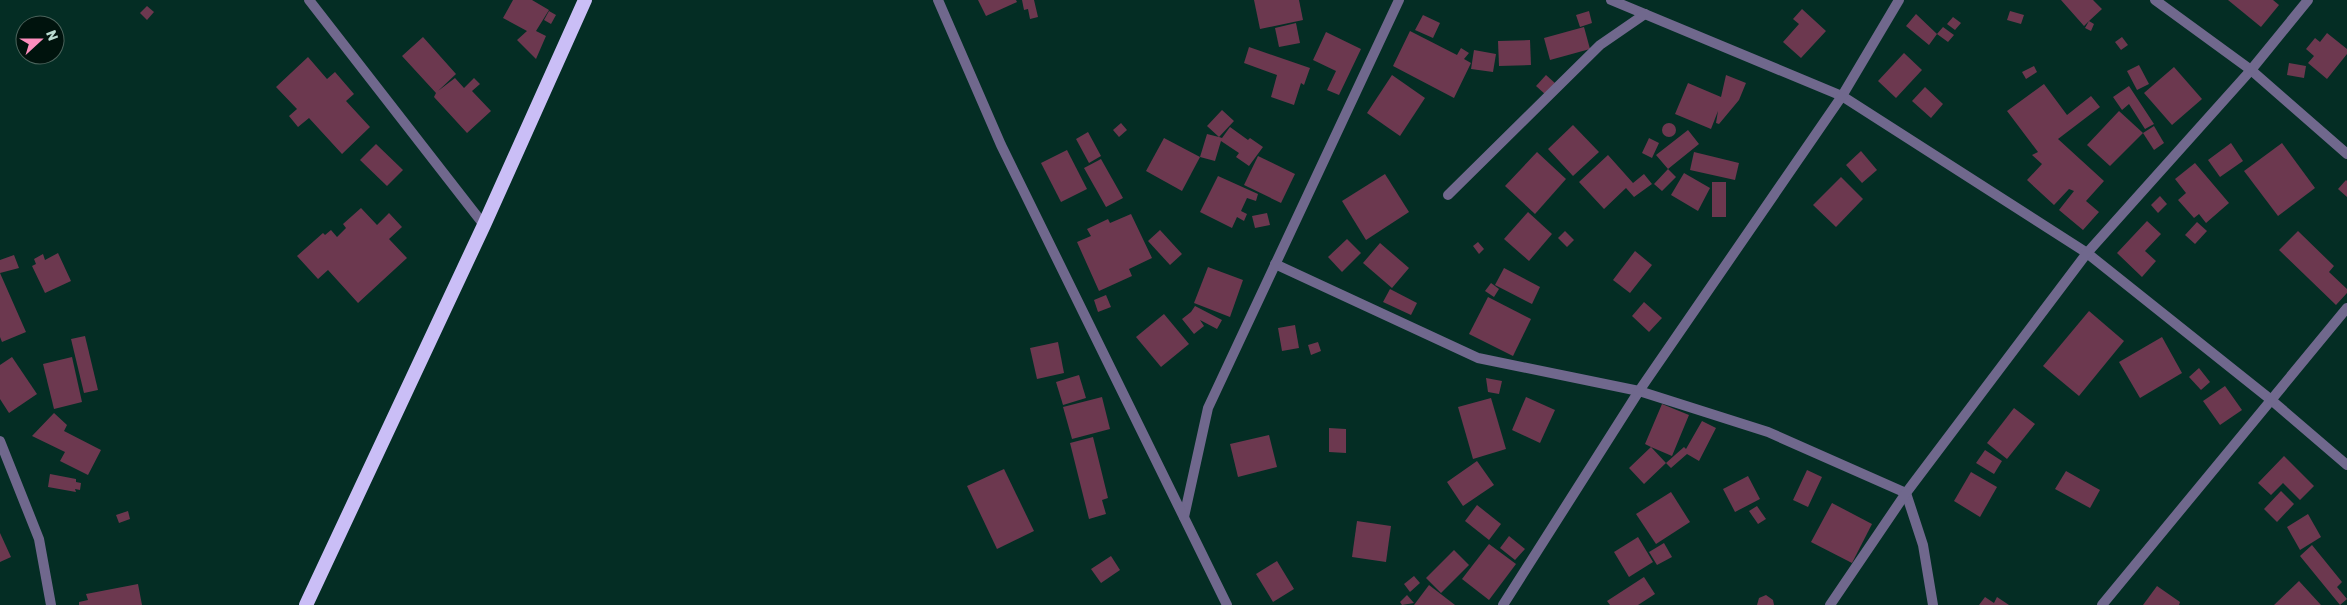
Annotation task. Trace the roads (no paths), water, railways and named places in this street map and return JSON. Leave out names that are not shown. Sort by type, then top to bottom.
[{"type":"highway","points":[[306,605],[484,225],[585,0]]},
{"type":"street","points":[[309,0],[484,225]]},
{"type":"street","points":[[938,0],[1001,145],[1227,605]]},
{"type":"street","points":[[1184,517],[1208,408],[1399,0]]},
{"type":"street","points":[[1611,0],[1842,96],[2087,254],[2270,399],[2347,465]]},
{"type":"street","points":[[1503,605],[1639,392],[1842,96],[1899,0]]},
{"type":"street","points":[[2155,0],[2251,70],[2347,154]]},
{"type":"street","points":[[1830,605],[1906,493],[2087,254],[2251,70],[2308,0]]},
{"type":"street","points":[[1448,195],[1600,45],[1645,14]]},
{"type":"street","points":[[1275,264],[1478,358],[1639,392],[1768,432],[1906,493],[1923,546],[1933,605]]},
{"type":"street","points":[[2102,605],[2347,308]]},
{"type":"street","points":[[0,441],[39,539],[51,605]]}]
